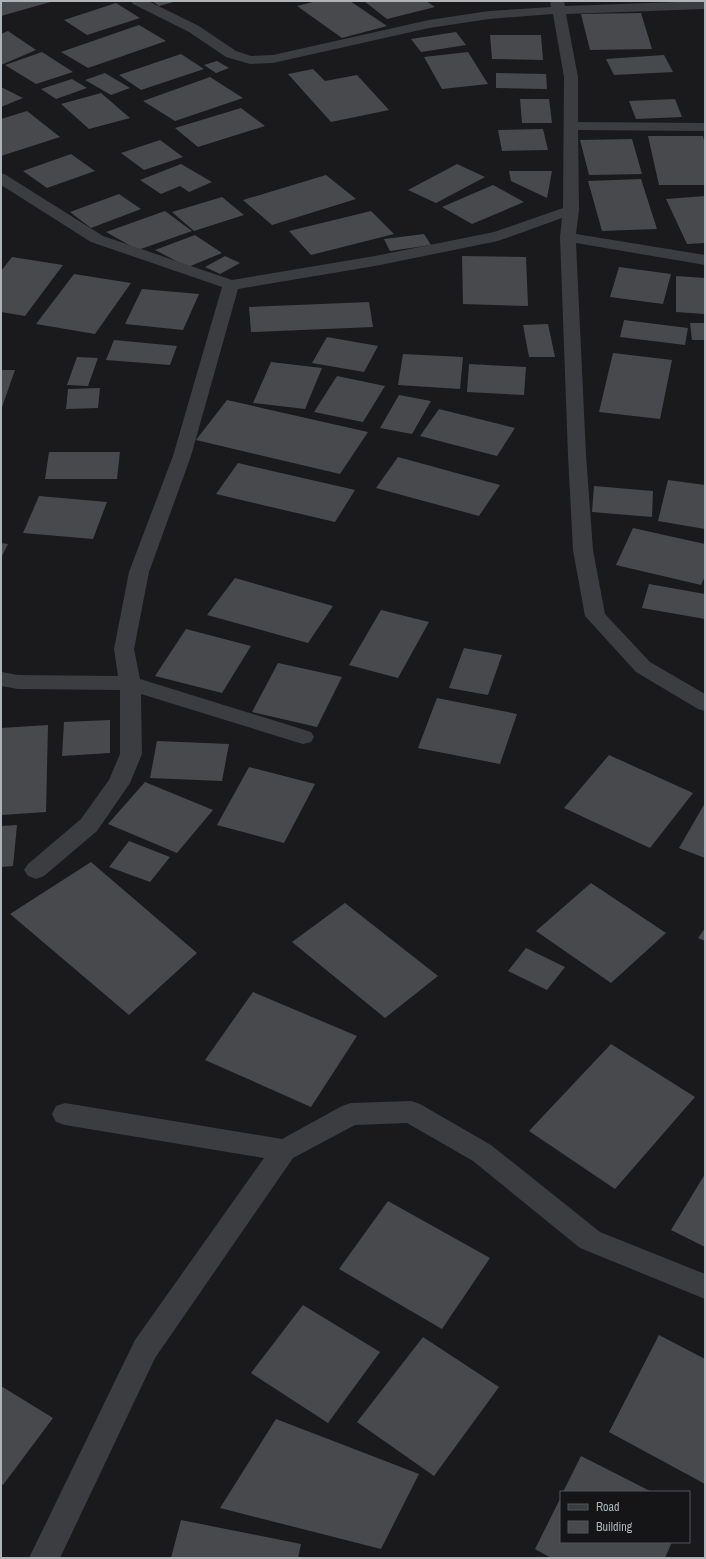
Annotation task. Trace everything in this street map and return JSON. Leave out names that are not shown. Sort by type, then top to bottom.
[{"type":"street","points":[[138,1],[194,29],[231,54],[250,60],[273,59],[436,23],[559,6],[705,6]]},
{"type":"street","points":[[559,6],[571,77],[571,210],[568,237],[583,550],[595,616],[643,667],[705,704]]},
{"type":"street","points":[[571,126],[705,127]]},
{"type":"street","points":[[1,178],[96,239],[231,285],[375,262],[498,236],[571,210]]},
{"type":"street","points":[[568,237],[705,260]]},
{"type":"street","points":[[36,870],[90,825],[119,783],[131,754],[130,683],[124,649],[139,572],[182,456],[231,285]]},
{"type":"street","points":[[1,679],[18,682],[130,683],[303,737]]},
{"type":"street","points":[[44,1558],[145,1349],[284,1150],[351,1114],[411,1112],[482,1153],[590,1240],[705,1287]]},
{"type":"street","points":[[65,1114],[284,1150]]},
{"type":"building","points":[[1,1],[54,1],[1,16]]},
{"type":"building","points":[[152,1],[177,1],[159,6]]},
{"type":"building","points":[[317,1],[350,1],[387,26],[342,38],[297,6]]},
{"type":"building","points":[[364,1],[426,1],[435,7],[387,19]]},
{"type":"building","points":[[116,3],[140,18],[87,35],[64,20]]},
{"type":"building","points":[[641,13],[652,49],[590,50],[581,14]]},
{"type":"building","points":[[139,25],[166,41],[88,68],[61,52]]},
{"type":"building","points":[[8,31],[36,50],[1,65],[1,34]]},
{"type":"building","points":[[456,32],[466,45],[421,52],[411,39]]},
{"type":"building","points":[[490,35],[541,35],[543,60],[492,59]]},
{"type":"building","points":[[42,52],[73,72],[36,84],[5,65]]},
{"type":"building","points":[[468,52],[488,84],[442,89],[424,57]]},
{"type":"building","points":[[181,54],[204,69],[141,90],[119,75]]},
{"type":"building","points":[[664,55],[673,72],[614,75],[606,59]]},
{"type":"building","points":[[217,61],[229,68],[216,73],[204,65]]},
{"type":"building","points":[[313,69],[325,81],[357,75],[389,110],[331,122],[288,74]]},
{"type":"building","points":[[105,73],[130,88],[111,95],[85,80]]},
{"type":"building","points":[[496,73],[546,74],[547,89],[496,88]]},
{"type":"building","points":[[210,77],[243,98],[175,121],[143,101]]},
{"type":"building","points":[[72,79],[87,88],[56,99],[41,89]]},
{"type":"building","points":[[1,87],[23,98],[1,107]]},
{"type":"building","points":[[101,93],[130,118],[89,129],[61,104]]},
{"type":"building","points":[[520,99],[549,99],[552,123],[522,123]]},
{"type":"building","points":[[675,99],[682,117],[636,119],[629,101]]},
{"type":"building","points":[[241,108],[265,126],[198,147],[175,128]]},
{"type":"building","points":[[27,111],[60,137],[1,156],[1,119]]},
{"type":"building","points":[[543,129],[548,150],[502,151],[498,130]]},
{"type":"building","points":[[648,136],[703,136],[705,145],[705,185],[659,185]]},
{"type":"building","points":[[632,139],[642,174],[589,175],[580,140]]},
{"type":"building","points":[[160,140],[183,157],[144,170],[121,153]]},
{"type":"building","points":[[71,154],[95,171],[47,188],[23,171]]},
{"type":"building","points":[[181,164],[212,182],[189,192],[180,186],[161,194],[140,180]]},
{"type":"building","points":[[457,164],[485,177],[436,203],[408,190]]},
{"type":"building","points":[[509,171],[552,171],[547,198],[511,181]]},
{"type":"building","points":[[326,175],[356,199],[272,225],[243,200]]},
{"type":"building","points":[[641,179],[657,229],[602,231],[588,181]]},
{"type":"building","points":[[493,185],[524,202],[472,224],[442,207]]},
{"type":"building","points":[[119,194],[141,209],[91,228],[70,212]]},
{"type":"building","points":[[705,196],[705,243],[687,244],[666,199]]},
{"type":"building","points":[[222,197],[244,215],[194,231],[172,212]]},
{"type":"building","points":[[165,211],[192,231],[138,250],[106,232]]},
{"type":"building","points":[[371,211],[394,234],[311,255],[289,231]]},
{"type":"building","points":[[424,234],[431,245],[390,251],[384,239]]},
{"type":"building","points":[[195,235],[222,253],[188,267],[155,250]]},
{"type":"building","points":[[225,256],[240,263],[220,274],[205,267]]},
{"type":"building","points":[[462,256],[526,257],[528,306],[463,304]]},
{"type":"building","points":[[12,257],[63,265],[25,316],[1,312],[1,271]]},
{"type":"building","points":[[619,267],[671,274],[663,304],[610,297]]},
{"type":"building","points":[[74,274],[131,283],[95,334],[36,324]]},
{"type":"building","points":[[676,276],[705,278],[705,314],[676,312]]},
{"type":"building","points":[[142,289],[199,294],[183,330],[125,324]]},
{"type":"building","points":[[369,302],[373,327],[251,332],[249,307]]},
{"type":"building","points":[[624,320],[688,328],[685,345],[620,337]]},
{"type":"building","points":[[690,323],[705,323],[705,340],[692,340]]},
{"type":"building","points":[[548,324],[555,357],[529,357],[523,325]]},
{"type":"building","points":[[327,337],[378,346],[364,372],[312,363]]},
{"type":"building","points":[[114,340],[177,346],[170,365],[106,360]]},
{"type":"building","points":[[613,353],[672,360],[660,419],[599,412]]},
{"type":"building","points":[[403,354],[463,357],[460,389],[398,385]]},
{"type":"building","points":[[77,357],[98,358],[88,386],[67,385]]},
{"type":"building","points":[[271,362],[322,368],[305,409],[253,403]]},
{"type":"building","points":[[469,364],[526,367],[524,395],[467,392]]},
{"type":"building","points":[[1,370],[15,370],[1,410]]},
{"type":"building","points":[[337,376],[385,386],[363,422],[314,412]]},
{"type":"building","points":[[100,388],[98,408],[66,409],[68,389]]},
{"type":"building","points":[[399,395],[431,401],[412,434],[380,428]]},
{"type":"building","points":[[227,400],[368,432],[340,474],[196,440]]},
{"type":"building","points":[[439,409],[515,428],[497,456],[420,436]]},
{"type":"building","points":[[49,452],[120,452],[117,479],[45,479]]},
{"type":"building","points":[[398,457],[500,485],[479,516],[376,488]]},
{"type":"building","points":[[238,463],[355,490],[335,522],[216,494]]},
{"type":"building","points":[[668,480],[705,485],[705,529],[658,521]]},
{"type":"building","points":[[594,486],[653,491],[652,517],[592,512]]},
{"type":"building","points":[[39,496],[107,502],[93,539],[23,533]]},
{"type":"building","points":[[633,528],[705,544],[705,576],[701,585],[616,565]]},
{"type":"building","points":[[1,543],[8,544],[1,558]]},
{"type":"building","points":[[235,578],[333,606],[308,643],[207,615]]},
{"type":"building","points":[[649,584],[705,594],[705,619],[642,608]]},
{"type":"building","points":[[381,610],[429,622],[398,678],[349,665]]},
{"type":"building","points":[[186,629],[251,646],[222,693],[155,676]]},
{"type":"building","points":[[464,648],[502,655],[488,695],[449,688]]},
{"type":"building","points":[[278,663],[342,677],[317,727],[252,712]]},
{"type":"building","points":[[437,698],[517,714],[500,764],[418,748]]},
{"type":"building","points":[[110,720],[110,753],[62,756],[64,722]]},
{"type":"building","points":[[48,725],[46,812],[1,815],[1,728]]},
{"type":"building","points":[[157,741],[229,744],[222,781],[150,778]]},
{"type":"building","points":[[609,755],[693,793],[650,848],[564,808]]},
{"type":"building","points":[[249,767],[315,784],[284,843],[217,825]]},
{"type":"building","points":[[145,782],[213,810],[177,853],[108,824]]},
{"type":"building","points":[[705,803],[705,858],[679,848]]},
{"type":"building","points":[[17,825],[13,866],[1,867],[1,826]]},
{"type":"building","points":[[129,841],[170,857],[150,882],[109,867]]},
{"type":"building","points":[[91,862],[197,953],[129,1015],[10,914]]},
{"type":"building","points":[[591,883],[666,933],[611,983],[536,931]]},
{"type":"building","points":[[345,903],[438,976],[385,1018],[292,942]]},
{"type":"building","points":[[705,928],[705,941],[698,938]]},
{"type":"building","points":[[526,948],[565,967],[547,990],[508,971]]},
{"type":"building","points":[[253,992],[357,1036],[311,1107],[205,1060]]},
{"type":"building","points":[[611,1044],[695,1097],[615,1189],[529,1131]]},
{"type":"building","points":[[705,1174],[705,1247],[671,1230]]},
{"type":"building","points":[[388,1201],[490,1258],[442,1329],[339,1269]]},
{"type":"building","points":[[303,1305],[380,1352],[328,1423],[251,1373]]},
{"type":"building","points":[[659,1335],[705,1359],[705,1484],[609,1432]]},
{"type":"building","points":[[423,1337],[499,1387],[434,1476],[357,1422]]},
{"type":"building","points":[[1,1386],[53,1418],[3,1485],[1,1484]]},
{"type":"building","points":[[276,1419],[419,1474],[381,1549],[220,1508]]},
{"type":"building","points":[[581,1456],[650,1491],[564,1491]]},
{"type":"building","points":[[560,1499],[560,1543],[672,1543],[665,1558],[551,1558],[535,1549]]},
{"type":"building","points":[[181,1520],[301,1544],[298,1558],[171,1558]]}]
